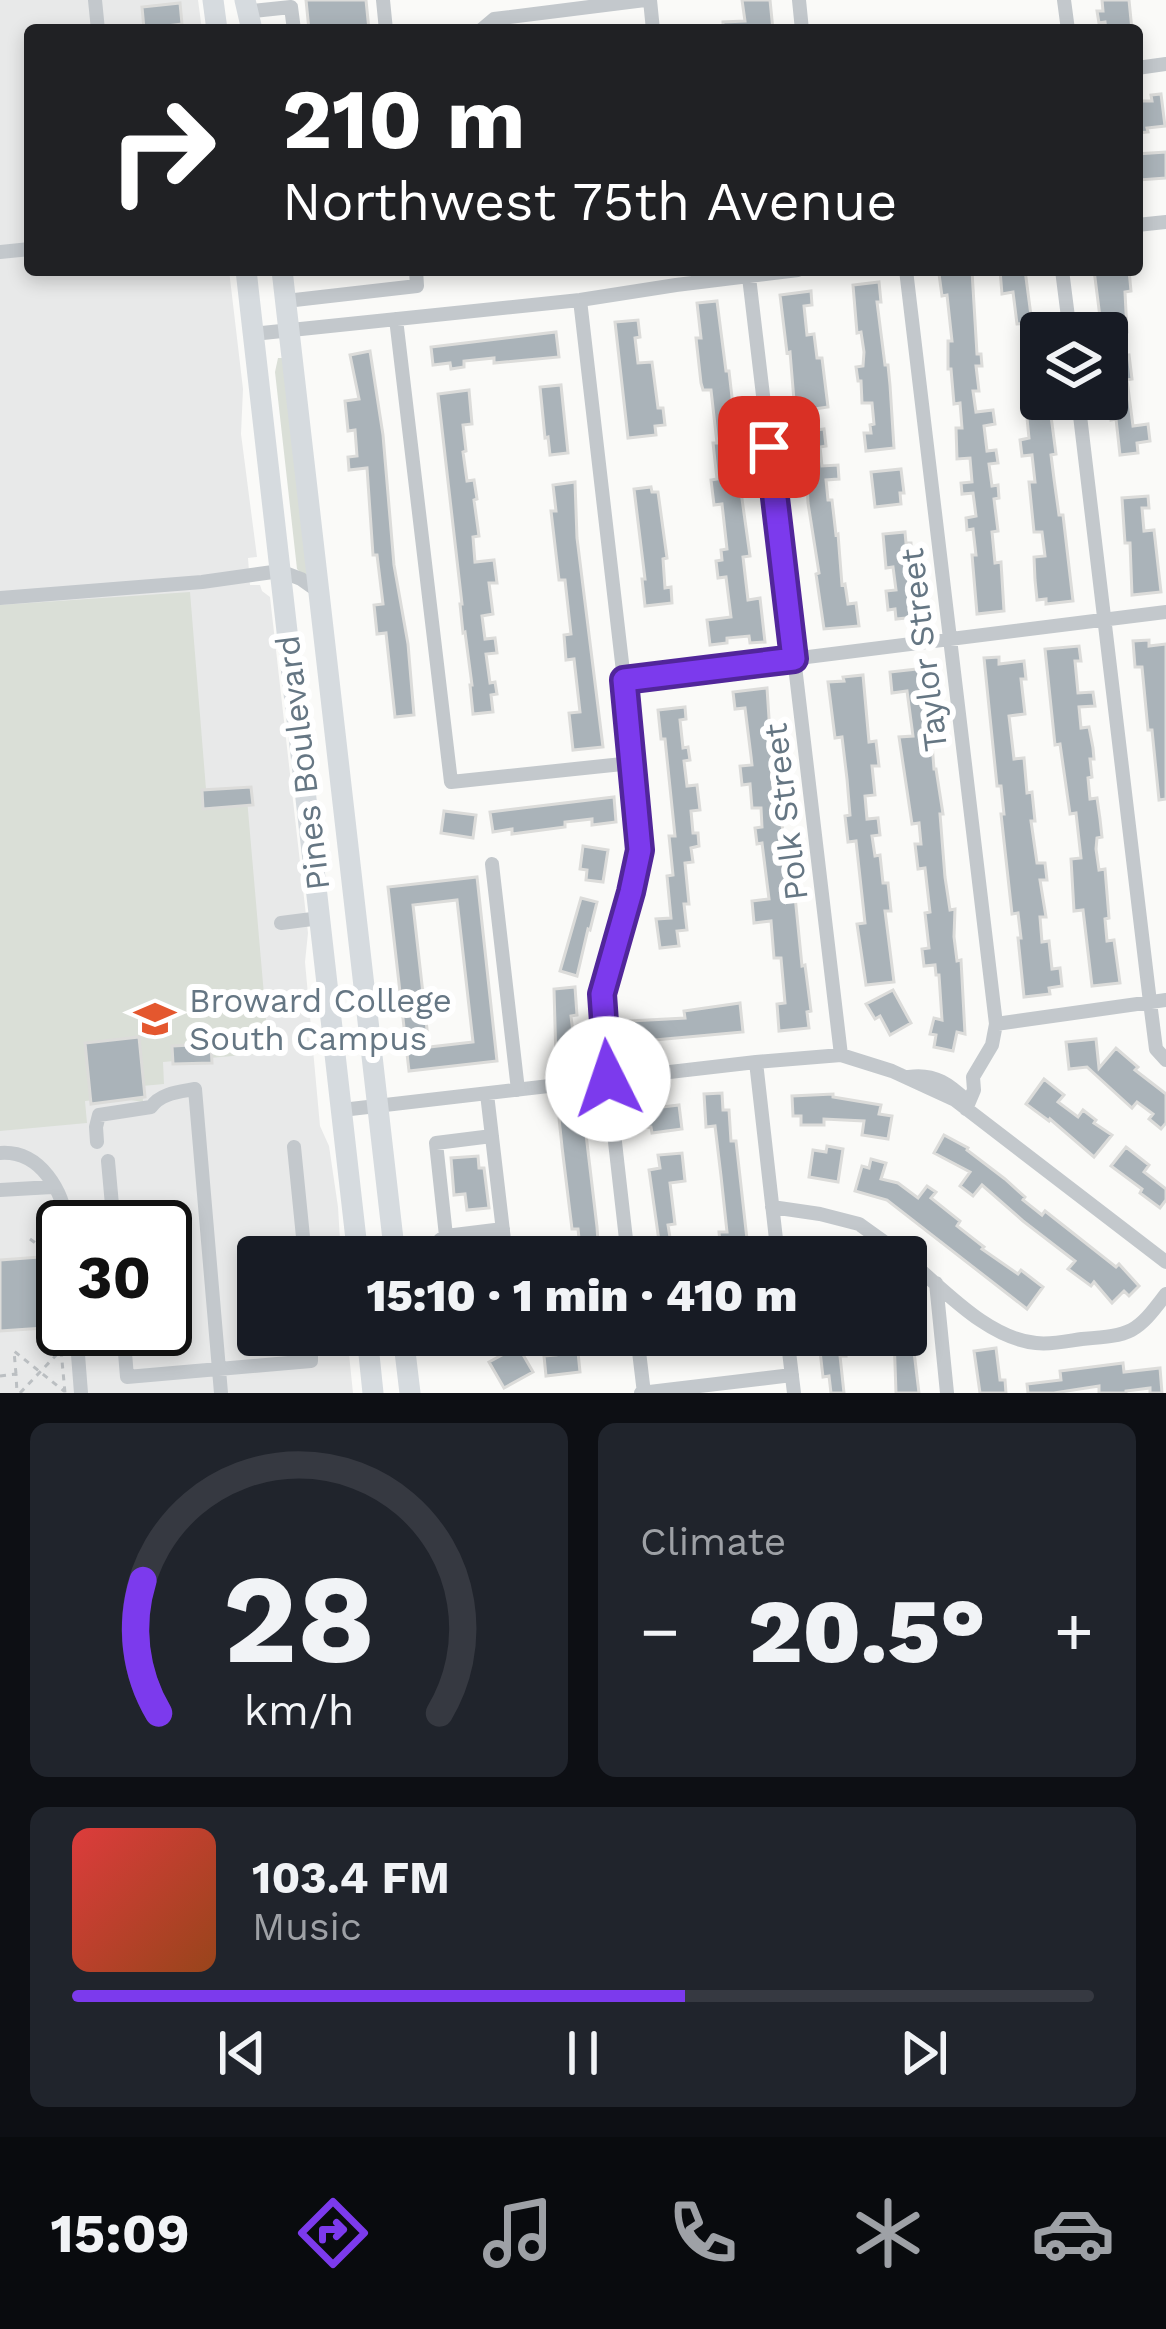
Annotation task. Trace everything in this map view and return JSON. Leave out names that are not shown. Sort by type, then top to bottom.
[{"type":"highway","name":"Pines Boulevard","points":[[247,276],[356,1236]]},
{"type":"highway","name":"Pines Boulevard","points":[[283,276],[392,1236]]},
{"type":"highway","points":[[369,1356],[373,1393]]},
{"type":"highway","points":[[406,1356],[410,1393]]},
{"type":"street","points":[[488,24],[494,19],[647,0]]},
{"type":"street","points":[[251,14],[291,7],[293,24]]},
{"type":"street","points":[[286,301],[417,286],[416,276]]},
{"type":"street","points":[[253,334],[580,300],[675,277],[755,276]]},
{"type":"street","name":"Taylor Street","points":[[907,276],[996,1024]]},
{"type":"street","points":[[1063,276],[1067,312]]},
{"type":"street","name":"Polk Street","points":[[748,277],[841,1055]]},
{"type":"street","points":[[368,291],[371,322]]},
{"type":"street","points":[[580,300],[640,850],[602,994],[626,1236]]},
{"type":"street","points":[[396,320],[451,782],[632,764]]},
{"type":"street","points":[[1081,420],[1158,1001],[1156,1049],[1166,1060]]},
{"type":"street","points":[[0,598],[280,571],[319,591]]},
{"type":"street","points":[[624,680],[1166,611]]},
{"type":"street","points":[[492,864],[518,1090]]},
{"type":"street","points":[[281,923],[320,918]]},
{"type":"street","points":[[951,1087],[973,1077],[992,1045],[996,1024],[1158,1001]]},
{"type":"street","points":[[342,1110],[841,1055],[906,1077],[967,1106]]},
{"type":"street","points":[[755,1062],[775,1236]]},
{"type":"street","points":[[906,1077],[922,1075],[946,1082],[982,1120],[1166,1262]]},
{"type":"street","points":[[967,1106],[974,1090],[973,1077]]},
{"type":"street","points":[[97,1142],[99,1114],[151,1107],[167,1094],[195,1089],[221,1393]]},
{"type":"street","points":[[487,1094],[503,1236]]},
{"type":"street","points":[[492,1136],[436,1143],[446,1236],[502,1229]]},
{"type":"street","points":[[293,1147],[303,1236]]},
{"type":"street","points":[[0,1153],[32,1159],[62,1200]]},
{"type":"street","points":[[108,1161],[112,1200]]},
{"type":"street","points":[[0,1190],[52,1187]]},
{"type":"street","points":[[772,1207],[859,1223],[877,1236]]},
{"type":"street","points":[[927,1274],[1006,1336],[1037,1343],[1129,1334],[1144,1324],[1166,1294]]},
{"type":"street","points":[[936,1282],[947,1393]]},
{"type":"street","points":[[78,1356],[81,1393]]},
{"type":"street","points":[[125,1356],[127,1377],[311,1361],[311,1356]]},
{"type":"street","points":[[640,1356],[643,1393],[792,1375]]},
{"type":"street","points":[[790,1356],[794,1393]]},
{"type":"path","points":[[30,1239],[36,1243]]},
{"type":"path","points":[[19,1393],[14,1351],[65,1393]]},
{"type":"path","points":[[19,1393],[56,1356]]},
{"type":"path","points":[[61,1356],[65,1393]]},
{"type":"path","points":[[0,1376],[16,1374]]},
{"type":"shaded area","name":"Broward College South Campus","points":[[0,0],[198,0],[201,24],[24,24],[24,276],[230,276],[243,389],[241,434],[257,557],[248,558],[250,585],[260,585],[270,597],[308,933],[305,962],[320,1126],[329,1146],[340,1236],[237,1236],[237,1356],[349,1356],[353,1393],[0,1393]]},
{"type":"shaded area","points":[[278,358],[284,358],[309,581],[297,569],[275,372]]},
{"type":"shaded area","points":[[190,592],[206,789],[246,787],[269,1053],[163,1062],[164,1084],[142,1086],[143,1102],[85,1101],[87,1123],[0,1131],[0,605]]},
{"type":"building","points":[[306,0],[366,0],[368,24],[308,24]]},
{"type":"building","points":[[742,0],[770,0],[772,24],[723,24],[745,21]]},
{"type":"building","points":[[1102,0],[1129,0],[1131,24],[1099,23],[1097,11],[1103,11]]},
{"type":"building","points":[[180,3],[182,24],[144,24],[142,7]]},
{"type":"building","points":[[1161,94],[1165,126],[1143,132],[1143,101],[1152,101],[1151,95]]},
{"type":"building","points":[[1166,152],[1166,178],[1143,180],[1143,154]]},
{"type":"building","points":[[939,276],[972,276],[977,354],[981,354],[982,366],[976,366],[979,391],[973,391],[976,412],[993,410],[995,424],[984,426],[987,451],[996,450],[998,463],[989,464],[992,486],[998,485],[999,498],[994,499],[998,531],[992,532],[995,563],[1001,562],[1004,611],[977,614],[972,555],[976,555],[973,529],[967,530],[966,518],[976,516],[973,493],[962,494],[961,483],[972,482],[970,458],[957,459],[960,403],[954,404],[948,369],[948,341],[952,341],[947,295],[942,296]]},
{"type":"building","points":[[1000,276],[1026,276],[1031,312],[1020,312],[1020,324],[1017,324],[1013,292],[1002,294]]},
{"type":"building","points":[[1095,276],[1130,276],[1131,291],[1125,292],[1126,312],[1099,312]]},
{"type":"building","points":[[879,282],[881,302],[877,302],[888,365],[894,448],[866,451],[864,433],[871,433],[874,424],[872,403],[862,403],[858,381],[856,367],[863,366],[864,352],[861,332],[857,333],[853,285]]},
{"type":"building","points":[[811,291],[812,305],[804,306],[807,335],[814,334],[817,358],[822,358],[828,407],[814,409],[816,430],[824,429],[822,466],[838,465],[839,479],[826,480],[828,500],[832,500],[838,534],[842,585],[848,604],[856,603],[859,626],[824,629],[816,574],[806,460],[796,425],[780,295]]},
{"type":"building","points":[[717,301],[740,440],[741,456],[736,456],[750,556],[743,557],[748,600],[760,598],[765,642],[750,643],[749,636],[710,645],[707,620],[731,617],[726,577],[718,578],[716,561],[722,560],[721,550],[727,549],[722,504],[714,505],[711,480],[717,479],[713,443],[717,443],[711,390],[703,390],[696,338],[701,338],[697,303]]},
{"type":"building","points":[[638,320],[638,363],[652,362],[665,425],[655,426],[656,435],[628,438],[615,322]]},
{"type":"building","points":[[556,332],[559,357],[464,361],[464,367],[451,369],[450,363],[433,365],[431,347]]},
{"type":"building","points":[[370,351],[414,715],[395,717],[386,633],[377,634],[374,605],[383,604],[377,555],[373,555],[367,468],[349,470],[348,457],[357,456],[345,401],[359,399],[350,355]]},
{"type":"building","points":[[561,385],[568,453],[550,455],[540,387]]},
{"type":"building","points":[[1128,388],[1133,426],[1148,424],[1150,441],[1137,443],[1138,453],[1120,455],[1116,420],[1128,420]]},
{"type":"building","points":[[469,390],[472,424],[463,425],[463,452],[467,481],[474,480],[477,499],[475,562],[494,560],[497,583],[489,583],[493,614],[482,616],[485,639],[495,638],[497,653],[486,654],[490,683],[495,682],[497,694],[491,695],[493,712],[473,714],[438,394]]},
{"type":"building","points":[[1027,420],[1052,420],[1056,454],[1051,455],[1073,601],[1046,604],[1046,599],[1037,600],[1034,557],[1045,556],[1042,532],[1034,532],[1029,482],[1035,482],[1032,455],[1022,456],[1020,440],[1029,438]]},
{"type":"building","points":[[901,469],[901,504],[875,507],[871,472]]},
{"type":"building","points":[[575,482],[577,538],[603,747],[573,750],[569,713],[580,712],[574,659],[566,660],[564,635],[571,634],[551,511],[556,511],[553,485]]},
{"type":"building","points":[[651,487],[658,492],[667,558],[663,559],[665,588],[671,587],[672,603],[645,606],[634,489]]},
{"type":"building","points":[[1148,496],[1149,508],[1142,508],[1144,531],[1154,530],[1161,592],[1132,595],[1122,498]]},
{"type":"building","points":[[905,532],[906,543],[911,543],[917,617],[896,619],[895,609],[888,610],[886,591],[896,590],[893,567],[886,568],[883,534]]},
{"type":"building","points":[[1149,640],[1149,646],[1166,644],[1166,799],[1159,800],[1142,667],[1135,667],[1133,641]]},
{"type":"building","points":[[1079,646],[1081,661],[1075,661],[1078,693],[1093,692],[1095,706],[1079,707],[1081,728],[1089,727],[1093,748],[1090,799],[1097,798],[1102,837],[1097,838],[1096,849],[1099,870],[1105,869],[1107,941],[1114,940],[1120,983],[1092,986],[1083,910],[1074,911],[1071,859],[1081,858],[1076,813],[1070,814],[1060,744],[1055,745],[1045,649]]},
{"type":"building","points":[[999,657],[999,664],[1024,661],[1025,714],[1009,716],[1014,759],[1024,758],[1027,793],[1032,792],[1037,863],[1045,863],[1047,880],[1040,880],[1046,917],[1040,917],[1042,942],[1049,941],[1052,969],[1060,968],[1062,986],[1049,988],[1050,994],[1024,997],[1021,938],[1018,913],[1012,914],[984,658]]},
{"type":"building","points":[[926,668],[934,769],[943,814],[945,877],[950,910],[955,909],[957,961],[961,960],[965,1034],[957,1032],[953,1051],[934,1047],[936,1035],[930,1034],[934,1018],[942,1020],[939,975],[935,965],[924,966],[922,949],[929,948],[925,913],[930,912],[925,868],[918,869],[919,823],[912,824],[899,737],[913,736],[907,691],[892,693],[890,672]]},
{"type":"building","points":[[863,675],[869,742],[876,741],[879,766],[872,766],[875,795],[865,796],[867,819],[878,818],[880,835],[872,836],[883,883],[888,883],[891,911],[885,911],[894,982],[866,985],[857,924],[865,923],[856,841],[848,842],[842,737],[835,738],[828,682]]},
{"type":"building","points":[[767,688],[777,766],[771,767],[774,790],[779,790],[811,1011],[807,1012],[809,1028],[779,1031],[777,1004],[785,1003],[781,958],[774,958],[771,921],[754,923],[752,901],[769,899],[762,843],[757,844],[755,828],[762,827],[761,808],[752,808],[750,784],[742,785],[740,766],[752,765],[745,708],[735,709],[733,692]]},
{"type":"building","points":[[685,707],[686,719],[680,720],[683,748],[688,747],[690,760],[684,761],[687,786],[697,785],[700,810],[691,811],[699,846],[691,848],[693,862],[685,863],[687,930],[677,931],[679,946],[660,948],[656,919],[671,918],[667,876],[673,875],[669,836],[675,836],[658,710]]},
{"type":"building","points":[[251,787],[253,805],[203,809],[202,790]]},
{"type":"building","points":[[614,797],[616,822],[592,825],[592,819],[512,834],[512,829],[493,832],[490,812]]},
{"type":"building","points":[[444,811],[476,815],[473,838],[441,833]]},
{"type":"building","points":[[583,846],[608,850],[603,882],[586,880],[587,870],[580,869]]},
{"type":"building","points":[[477,877],[497,1061],[409,1071],[388,887]],"holes":[[[457,900],[473,1042],[429,1047],[413,905]]]},
{"type":"building","points":[[581,898],[597,902],[577,976],[560,971]]},
{"type":"building","points":[[575,987],[577,1015],[571,1016],[576,1058],[556,1060],[554,989]]},
{"type":"building","points":[[893,990],[911,1023],[890,1035],[880,1016],[875,1019],[866,1004]]},
{"type":"building","points":[[740,1003],[743,1032],[632,1042],[630,1021],[685,1018],[684,1011]]},
{"type":"building","points":[[139,1037],[145,1097],[91,1104],[85,1043]]},
{"type":"building","points":[[1096,1039],[1099,1068],[1116,1048],[1166,1094],[1166,1123],[1161,1129],[1149,1119],[1153,1114],[1137,1102],[1132,1108],[1087,1067],[1069,1069],[1066,1042]]},
{"type":"building","points":[[211,1044],[212,1063],[173,1064],[172,1046]]},
{"type":"building","points":[[1044,1079],[1064,1095],[1058,1102],[1078,1117],[1083,1110],[1112,1135],[1094,1157],[1026,1104]]},
{"type":"building","points":[[722,1093],[723,1110],[729,1110],[747,1236],[719,1236],[719,1232],[727,1232],[715,1126],[706,1127],[704,1094]]},
{"type":"building","points":[[833,1094],[881,1105],[879,1114],[892,1116],[888,1139],[862,1135],[864,1121],[824,1119],[824,1125],[801,1125],[801,1116],[793,1116],[792,1096]]},
{"type":"building","points":[[679,1105],[682,1129],[652,1133],[651,1127],[638,1128],[636,1110]]},
{"type":"building","points":[[583,1109],[598,1236],[579,1236],[578,1229],[572,1229],[559,1118],[565,1118],[564,1112]]},
{"type":"building","points":[[944,1135],[968,1148],[1042,1215],[1045,1211],[1116,1267],[1119,1264],[1139,1286],[1129,1296],[1124,1291],[1112,1303],[1094,1282],[1091,1286],[1068,1269],[1075,1261],[982,1185],[973,1196],[960,1186],[970,1172],[934,1153]]},
{"type":"building","points":[[827,1146],[843,1149],[838,1182],[809,1177],[813,1150],[826,1152]]},
{"type":"building","points":[[1126,1147],[1149,1165],[1144,1172],[1166,1189],[1160,1208],[1111,1166]]},
{"type":"building","points":[[682,1153],[685,1181],[670,1183],[675,1224],[668,1225],[670,1236],[658,1236],[649,1170],[660,1168],[658,1155]]},
{"type":"building","points":[[478,1156],[489,1208],[467,1210],[465,1194],[454,1195],[451,1158]]},
{"type":"building","points":[[871,1159],[886,1163],[881,1179],[898,1183],[918,1198],[927,1186],[936,1192],[931,1198],[960,1221],[957,1226],[982,1249],[1043,1287],[1027,1309],[887,1200],[855,1191],[862,1166],[869,1168]]},
{"type":"building","points":[[36,1257],[36,1329],[0,1331],[0,1260]]},
{"type":"building","points":[[996,1348],[1006,1393],[980,1393],[974,1351]]},
{"type":"building","points":[[500,1356],[524,1356],[533,1372],[504,1388],[489,1362]]},
{"type":"building","points":[[544,1356],[578,1356],[580,1372],[546,1376]]},
{"type":"building","points":[[821,1356],[840,1356],[844,1393],[831,1393],[829,1376],[823,1377]]},
{"type":"building","points":[[895,1356],[915,1356],[919,1393],[896,1393]]},
{"type":"building","points":[[1123,1363],[1124,1372],[1160,1368],[1162,1393],[1150,1393],[1150,1388],[1099,1393],[1099,1386],[1028,1393],[1027,1384],[1061,1380],[1060,1371]]},
{"type":"place","name":"Broward College South Campus","points":[[155,1019]]},
{"type":"route","points":[[608,1079],[602,994],[640,850],[624,680],[794,659],[769,447]]}]
